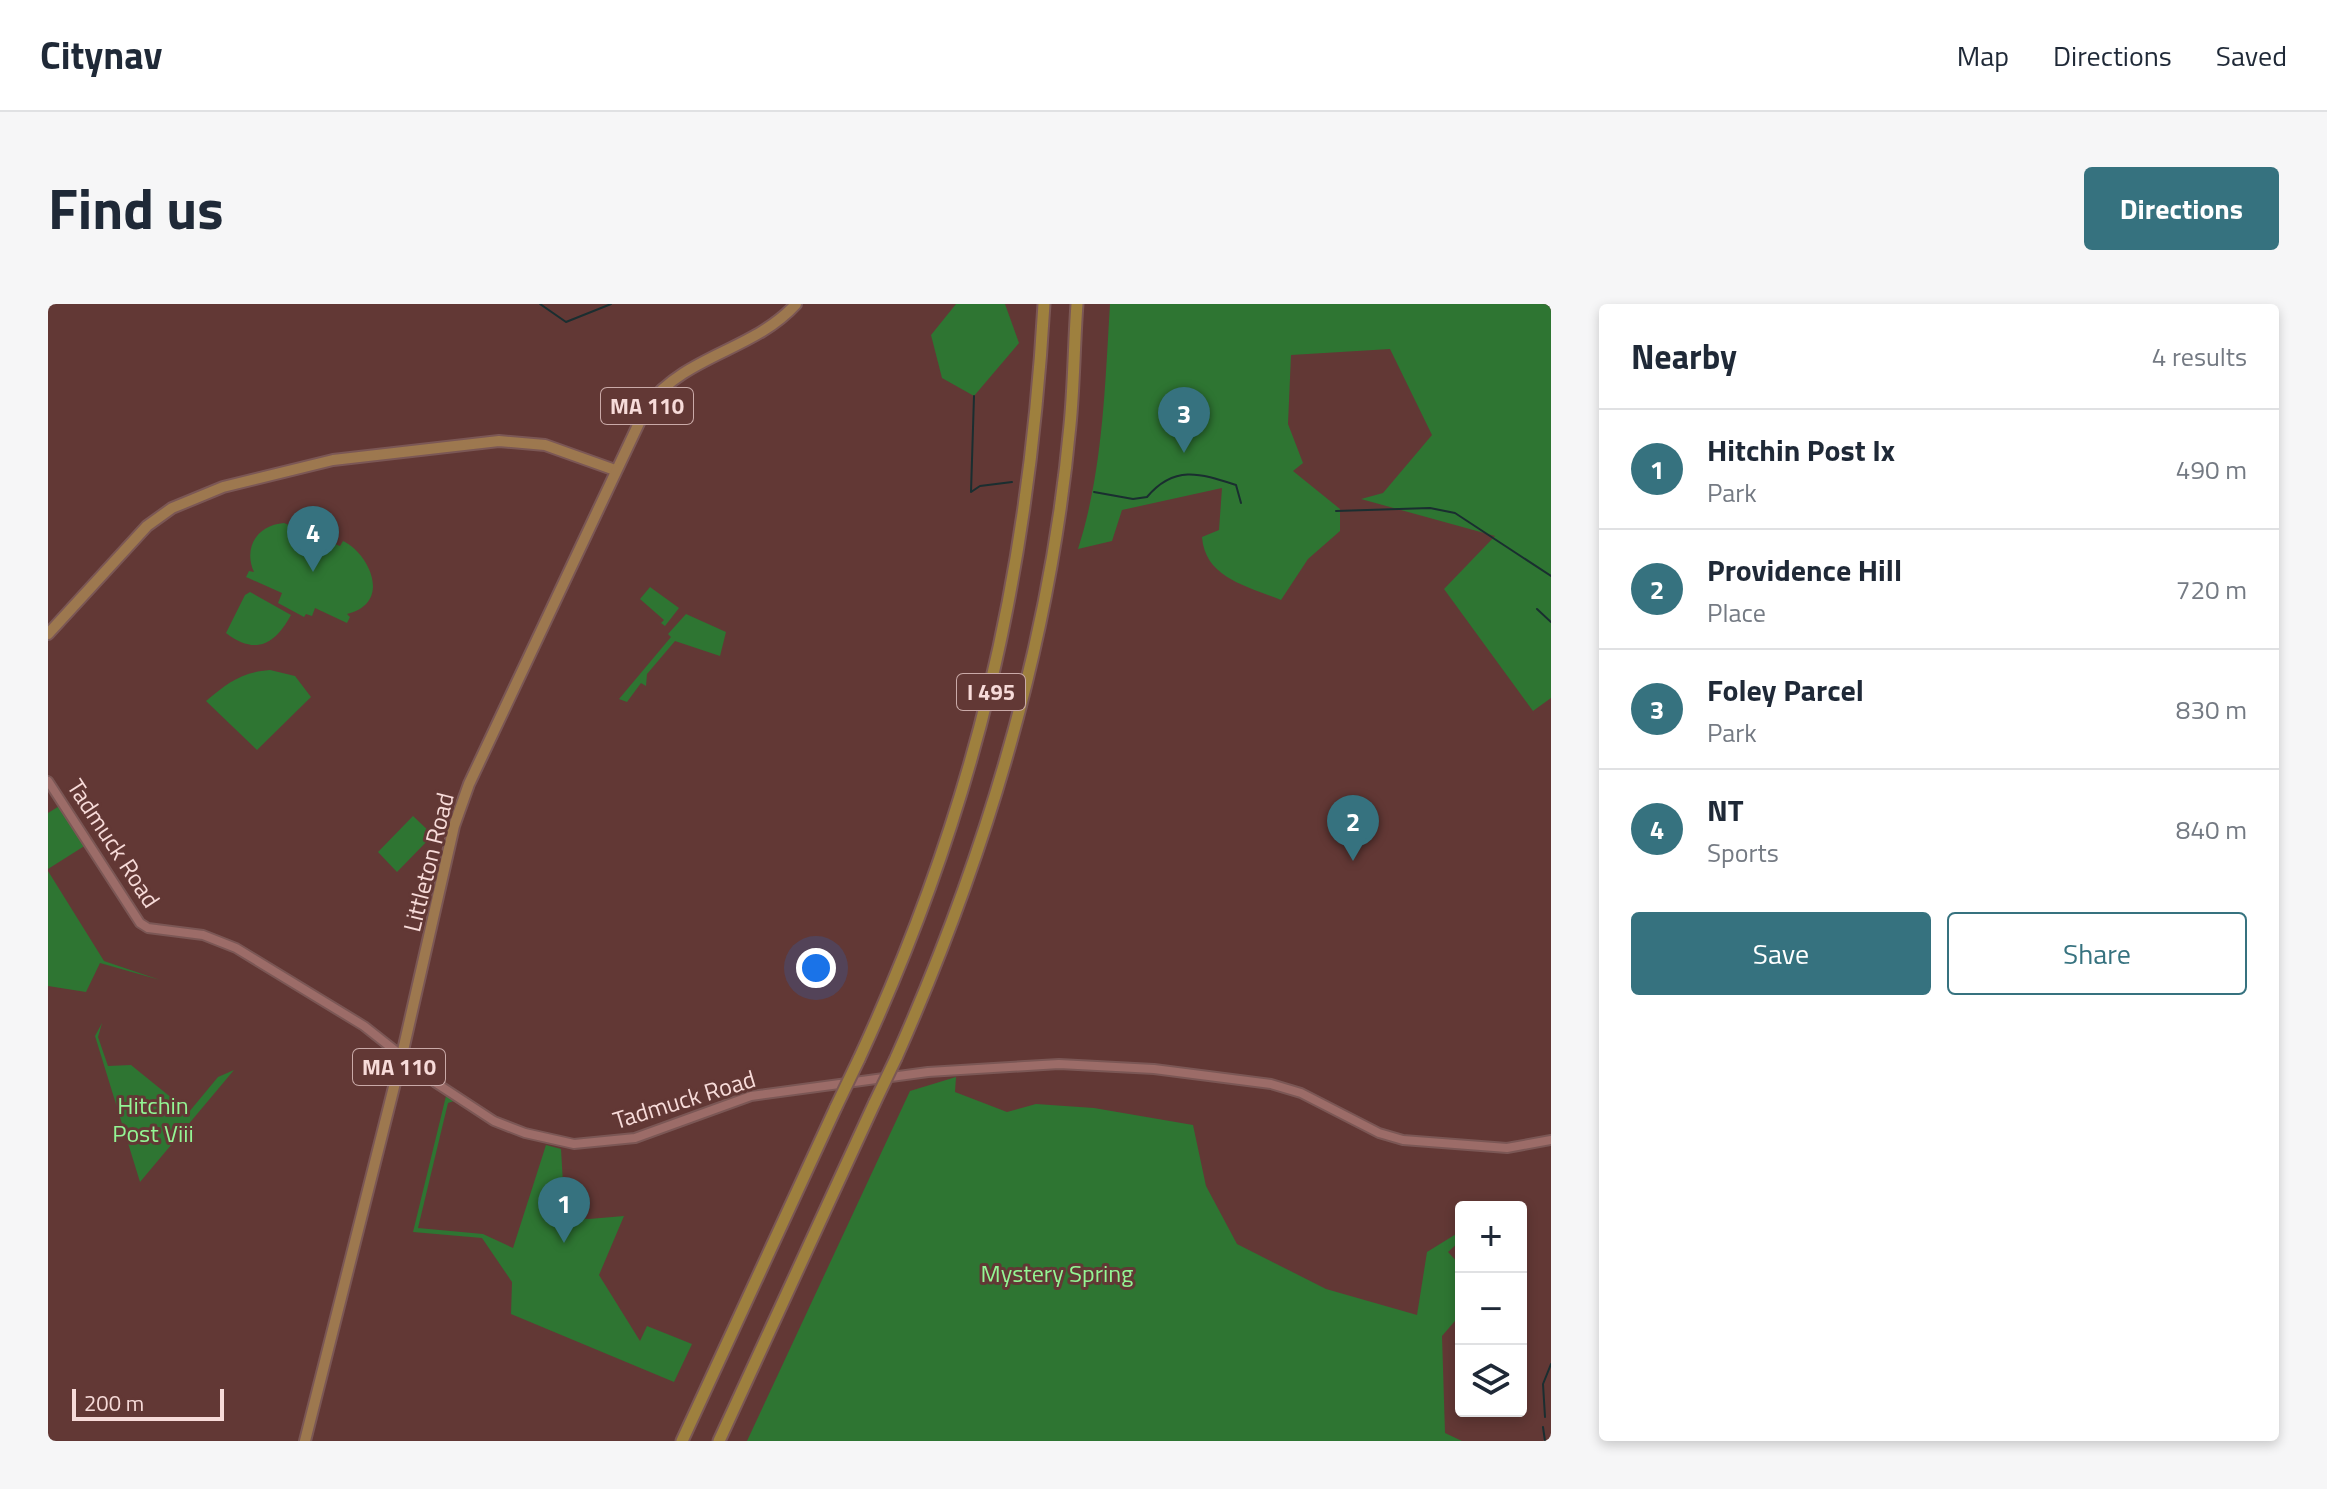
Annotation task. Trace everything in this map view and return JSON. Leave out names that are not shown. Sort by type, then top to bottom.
[{"type":"highway","name":"I 495","points":[[682,1441],[859,1059],[928,899],[981,732],[1025,516],[1044,304]]},
{"type":"highway","name":"I 495","points":[[719,1441],[896,1058],[963,895],[1023,696],[1056,532],[1070,424],[1077,304]]},
{"type":"highway","points":[[1073,373],[1084,304]]},
{"type":"main road","name":"Littleton Road","points":[[305,1441],[462,801],[642,414],[668,382],[695,364],[763,334],[796,304]]},
{"type":"main road","points":[[48,634],[147,526],[186,501],[240,482],[333,460],[499,441],[545,445],[615,470]]},
{"type":"street","name":"Tadmuck Road","points":[[48,781],[140,923],[148,928],[203,935],[236,948],[342,1011],[494,1121],[525,1133],[574,1144],[635,1138],[751,1096],[928,1072],[1046,1064],[1154,1069],[1271,1084],[1301,1093],[1379,1133],[1403,1140],[1507,1148],[1551,1140]]},
{"type":"green space","points":[[956,304],[1005,304],[1019,343],[974,396],[942,378],[931,335]]},
{"type":"green space","points":[[1110,304],[1551,304],[1551,698],[1533,711],[1444,589],[1495,536],[1361,499],[1383,493],[1432,435],[1390,349],[1291,355],[1288,424],[1303,463],[1293,471],[1340,509],[1340,531],[1308,559],[1281,600],[1230,579],[1219,571],[1205,551],[1202,537],[1219,530],[1222,488],[1122,510],[1112,541],[1078,549],[1098,459]]},
{"type":"green space","points":[[284,523],[340,546],[343,541],[353,547],[368,566],[373,589],[369,600],[361,608],[347,614],[350,617],[347,623],[315,608],[312,616],[306,614],[304,617],[278,603],[282,593],[246,577],[249,571],[254,572],[250,554],[255,539],[266,528]]},
{"type":"green space","points":[[650,587],[679,608],[665,626],[661,623],[664,620],[640,599]]},
{"type":"green space","points":[[250,592],[291,615],[278,633],[264,644],[247,644],[226,633],[245,595]]},
{"type":"green space","points":[[686,614],[726,632],[720,656],[675,641],[647,674],[646,686],[641,683],[627,702],[619,699],[671,637],[668,634]]},
{"type":"green space","points":[[270,670],[295,676],[311,697],[257,750],[206,701],[235,680]]},
{"type":"green space","points":[[61,805],[86,845],[48,869],[48,813]]},
{"type":"green space","points":[[413,816],[433,835],[397,872],[378,852]]},
{"type":"green space","points":[[48,871],[104,961],[160,980],[100,963],[86,992],[48,986]]},
{"type":"green space","name":"Hitchin Post Viii","points":[[102,1023],[98,1037],[108,1066],[131,1065],[189,1112],[218,1077],[234,1070],[140,1182],[95,1036]]},
{"type":"green space","name":"Mystery Spring","points":[[956,1077],[955,1092],[1007,1112],[1036,1104],[1094,1108],[1193,1125],[1206,1186],[1237,1244],[1326,1289],[1417,1315],[1427,1252],[1455,1235],[1455,1246],[1448,1252],[1455,1260],[1455,1321],[1442,1336],[1445,1433],[1462,1441],[747,1441],[910,1091]]},
{"type":"green space","points":[[446,1096],[454,1101],[448,1103],[418,1228],[483,1234],[513,1248],[546,1145],[561,1149],[565,1217],[589,1219],[624,1216],[599,1275],[640,1341],[647,1326],[692,1344],[674,1382],[511,1314],[512,1282],[482,1238],[413,1232]]},
{"type":"waterway","points":[[540,304],[566,322],[611,304]]},
{"type":"waterway","points":[[974,396],[971,492],[980,486],[1012,482]]},
{"type":"waterway","points":[[1094,492],[1133,499],[1147,497],[1167,480],[1188,474],[1236,485],[1241,503]]},
{"type":"waterway","points":[[1336,511],[1430,508],[1455,513],[1551,576]]},
{"type":"waterway","points":[[1537,609],[1551,622]]},
{"type":"waterway","points":[[1545,1417],[1543,1384],[1551,1364]]},
{"type":"waterway","points":[[1543,1427],[1545,1441]]},
{"type":"place","name":"Foley Parcel","points":[[1184,453]]},
{"type":"place","name":"NT","points":[[313,572]]},
{"type":"place","name":"Providence Hill","points":[[1353,861]]},
{"type":"place","name":"Hitchin Post Ix","points":[[564,1243]]}]
